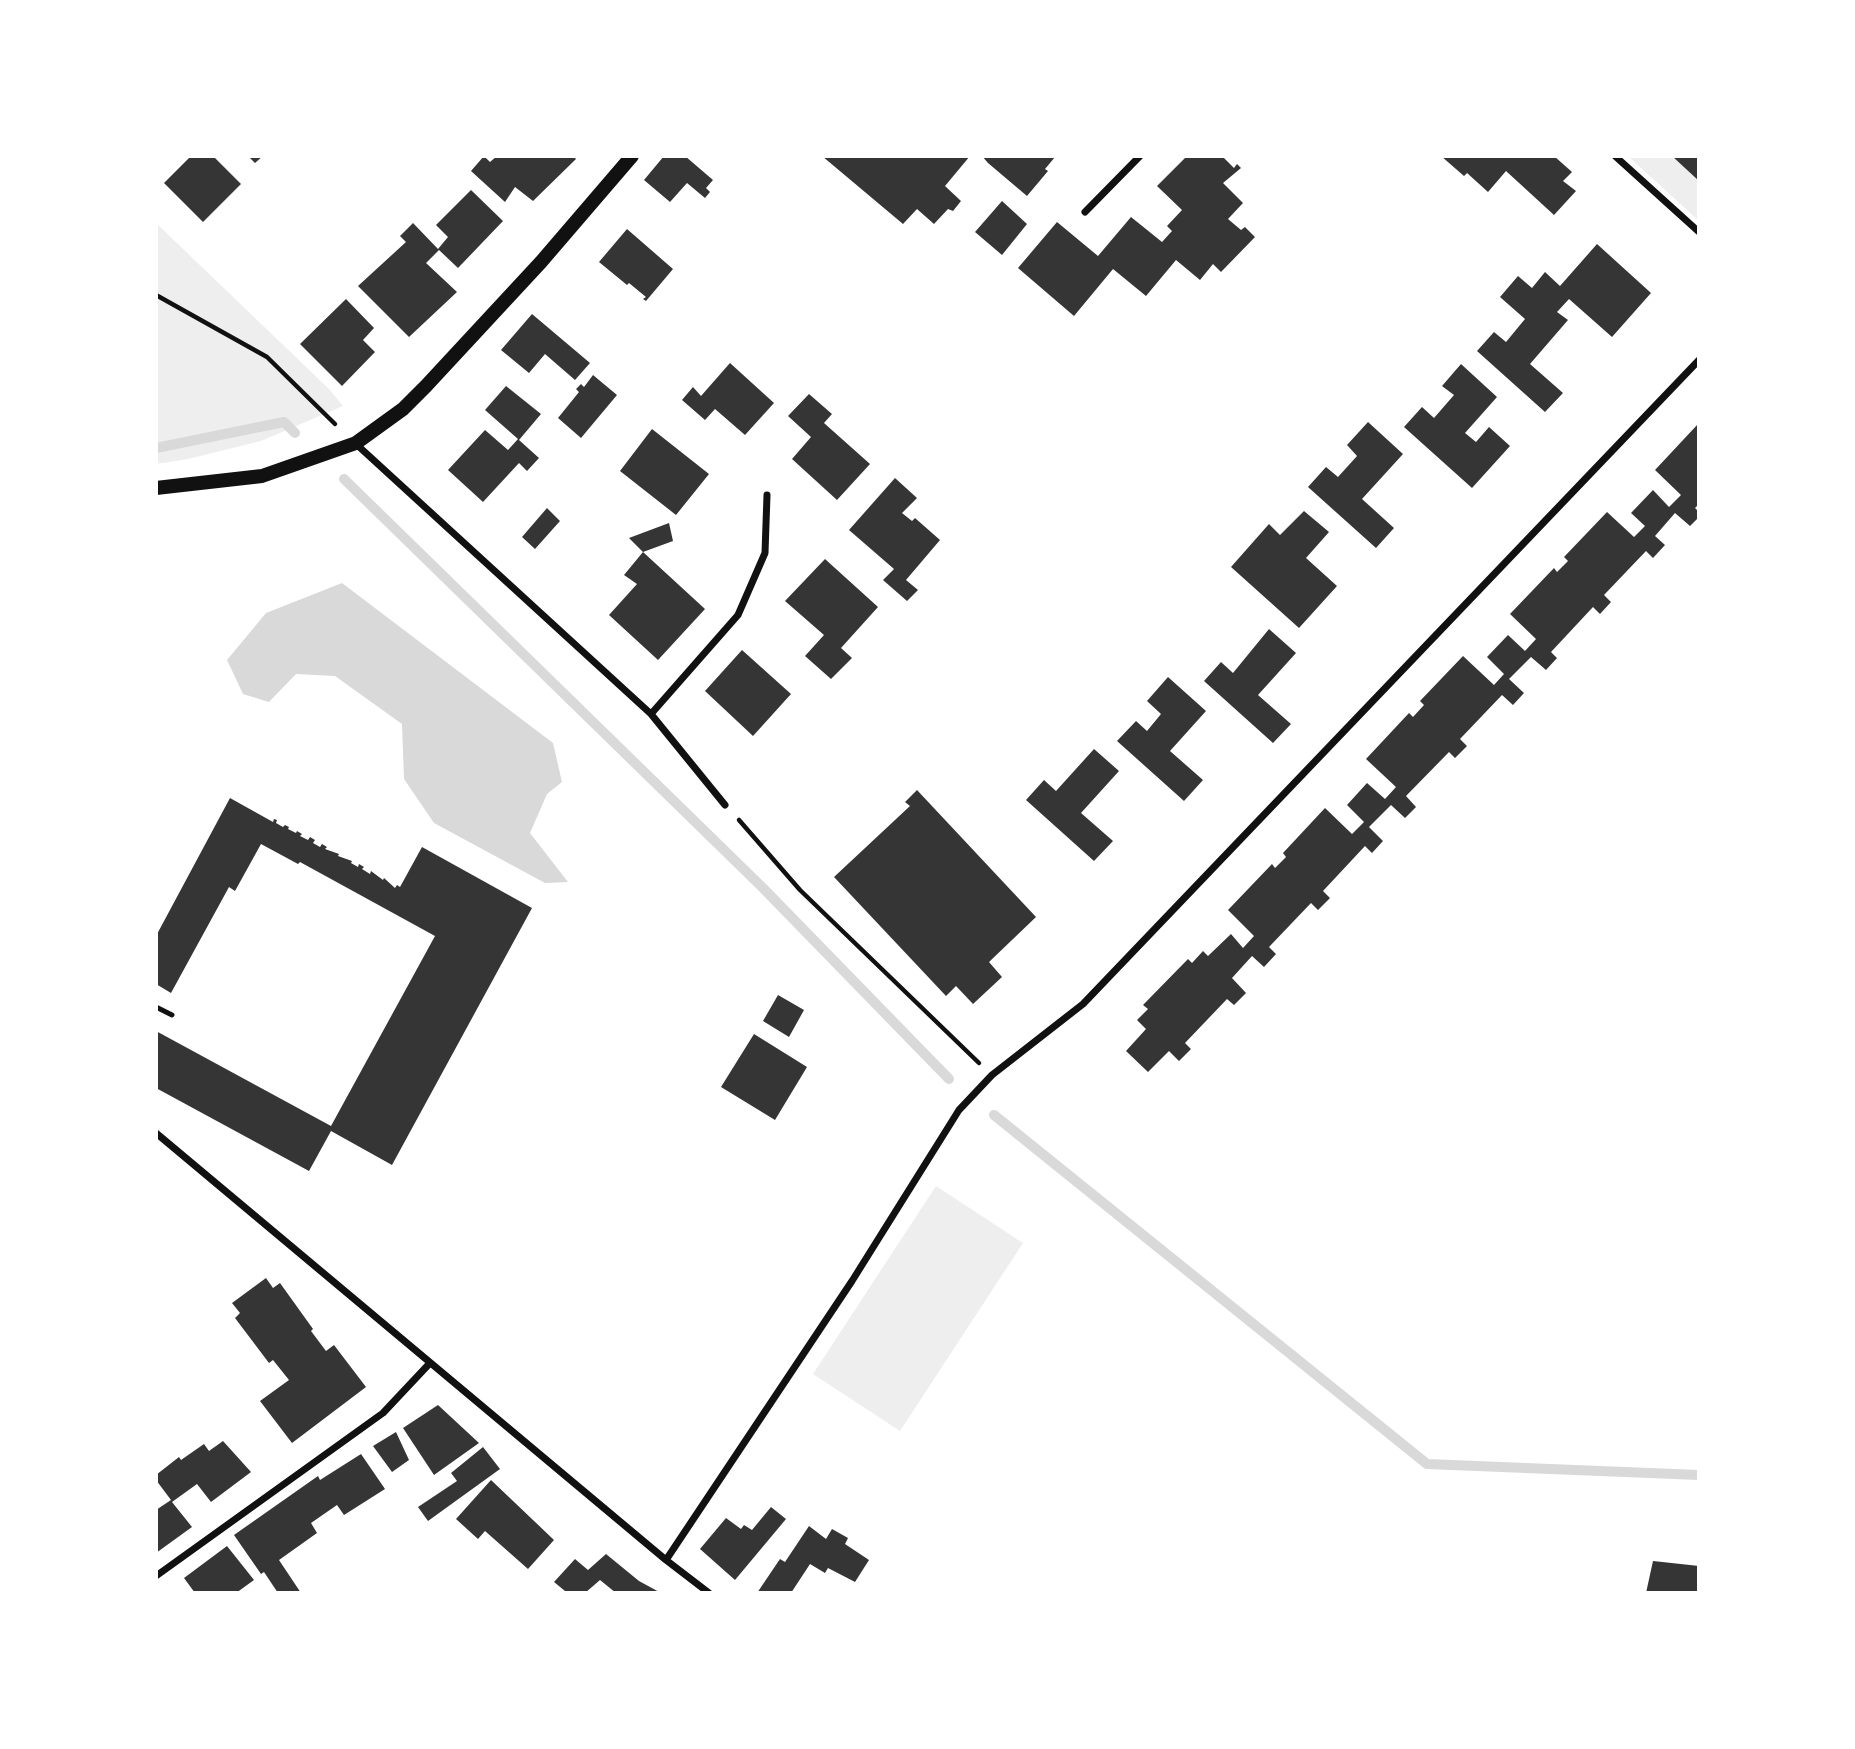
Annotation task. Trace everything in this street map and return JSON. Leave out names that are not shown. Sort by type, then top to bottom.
[{"type":"main road","points":[[156,488],[262,476],[356,443],[403,409],[426,386],[541,262],[632,156]]},
{"type":"street","points":[[1086,212],[1140,156]]},
{"type":"street","points":[[1615,156],[1699,232]]},
{"type":"street","points":[[666,1560],[852,1280],[959,1110],[992,1075],[1083,1004],[1699,360]]},
{"type":"street","points":[[356,443],[651,714],[725,805]]},
{"type":"street","points":[[651,714],[738,615],[765,553],[767,495]]},
{"type":"street","points":[[156,1133],[666,1560],[709,1593]]},
{"type":"street","points":[[156,1576],[383,1413],[430,1363]]},
{"type":"lane","points":[[156,1007],[172,1015]]},
{"type":"path","points":[[156,295],[267,357],[356,443]]},
{"type":"path","points":[[725,805],[800,890],[992,1075]]},
{"type":"shaded area","points":[[1628,156],[1699,156],[1699,221]]},
{"type":"shaded area","points":[[156,223],[329,389],[343,406],[261,441],[156,464]]},
{"type":"shaded area","points":[[342,583],[553,743],[562,782],[547,794],[530,833],[568,882],[545,883],[434,823],[404,779],[402,724],[335,676],[296,674],[269,702],[243,694],[227,660],[266,613]]},
{"type":"shaded area","points":[[936,1186],[1023,1243],[900,1431],[813,1374]]},
{"type":"building","points":[[191,156],[213,156],[241,184],[203,222],[164,183]]},
{"type":"building","points":[[248,156],[263,156],[255,163]]},
{"type":"building","points":[[484,156],[490,162],[497,156],[573,156],[576,159],[533,201],[515,187],[505,202],[471,171]]},
{"type":"building","points":[[664,156],[685,156],[713,180],[706,188],[710,192],[705,198],[687,183],[670,202],[644,180]]},
{"type":"building","points":[[822,156],[970,156],[945,186],[961,201],[953,211],[948,209],[934,224],[917,209],[903,224]]},
{"type":"building","points":[[982,156],[1055,157],[1045,169],[1048,171],[1027,196]]},
{"type":"building","points":[[1187,156],[1222,156],[1234,168],[1237,164],[1241,168],[1223,183],[1243,203],[1228,219],[1241,230],[1245,227],[1255,237],[1221,272],[1213,264],[1200,280],[1176,260],[1146,296],[1113,269],[1074,316],[1018,268],[1057,222],[1098,256],[1131,217],[1162,242],[1172,231],[1167,226],[1182,210],[1157,186]]},
{"type":"building","points":[[1441,156],[1554,156],[1572,172],[1563,181],[1576,191],[1554,215],[1506,171],[1488,192],[1467,173],[1464,176]]},
{"type":"building","points":[[1672,156],[1699,156],[1699,181]]},
{"type":"building","points":[[471,190],[503,221],[458,268],[439,250],[426,263],[457,292],[409,337],[358,286],[406,242],[400,236],[413,223],[438,249],[448,237],[436,225]]},
{"type":"building","points":[[1002,201],[1027,224],[1002,255],[975,232]]},
{"type":"building","points":[[627,229],[673,269],[646,301],[643,299],[646,297],[599,262]]},
{"type":"building","points":[[1597,244],[1651,293],[1612,337],[1569,299],[1557,312],[1568,320],[1530,364],[1563,393],[1545,412],[1477,351],[1494,332],[1506,342],[1525,319],[1500,297],[1518,276],[1532,288],[1545,272],[1560,286]]},
{"type":"building","points":[[346,299],[374,328],[363,340],[375,352],[342,386],[300,344]]},
{"type":"building","points":[[532,314],[590,363],[575,380],[545,354],[529,373],[501,350]]},
{"type":"building","points":[[730,363],[774,403],[745,435],[715,409],[705,420],[682,400],[693,387],[701,396]]},
{"type":"building","points":[[1461,364],[1497,397],[1465,433],[1476,442],[1489,427],[1510,446],[1472,488],[1404,427],[1422,407],[1434,418],[1454,395],[1442,386]]},
{"type":"building","points":[[593,375],[617,395],[581,438],[558,418],[579,392],[576,389],[581,384],[584,387]]},
{"type":"building","points":[[506,386],[541,414],[519,440],[539,458],[527,471],[519,463],[483,502],[448,470],[485,430],[508,450],[518,439],[485,410]]},
{"type":"building","points":[[809,394],[832,414],[824,423],[870,464],[837,500],[792,459],[811,437],[788,416]]},
{"type":"building","points":[[1368,422],[1403,454],[1362,499],[1394,528],[1376,548],[1308,487],[1326,467],[1338,477],[1357,456],[1347,445]]},
{"type":"building","points":[[1698,424],[1699,504],[1695,508],[1699,517],[1690,526],[1675,513],[1655,536],[1665,545],[1653,558],[1646,551],[1604,595],[1611,602],[1600,614],[1593,607],[1551,652],[1557,658],[1546,670],[1531,657],[1509,679],[1524,693],[1513,705],[1502,695],[1460,739],[1467,746],[1455,758],[1449,752],[1406,796],[1416,807],[1405,818],[1391,805],[1369,827],[1383,841],[1372,853],[1365,846],[1323,891],[1330,898],[1318,910],[1311,903],[1269,947],[1276,954],[1264,967],[1252,956],[1232,978],[1246,993],[1234,1005],[1227,999],[1185,1043],[1191,1049],[1179,1061],[1169,1051],[1148,1072],[1126,1051],[1146,1029],[1137,1020],[1148,1009],[1143,1005],[1188,959],[1192,963],[1203,951],[1208,956],[1231,934],[1243,948],[1254,936],[1228,910],[1272,864],[1275,868],[1286,857],[1283,853],[1325,808],[1352,834],[1364,822],[1347,805],[1367,783],[1385,799],[1396,787],[1366,759],[1409,713],[1413,717],[1424,705],[1420,701],[1463,656],[1494,685],[1504,674],[1487,657],[1508,635],[1525,651],[1536,639],[1510,614],[1554,568],[1557,572],[1568,561],[1564,557],[1607,512],[1634,537],[1645,526],[1631,513],[1653,490],[1669,507],[1681,495],[1655,470]]},
{"type":"building","points":[[652,429],[709,474],[676,515],[620,471]]},
{"type":"building","points":[[895,478],[917,498],[902,513],[912,521],[915,518],[940,540],[906,580],[918,590],[907,601],[883,580],[894,569],[849,530]]},
{"type":"building","points":[[547,508],[560,521],[535,549],[522,537]]},
{"type":"building","points":[[1304,511],[1329,532],[1306,558],[1337,586],[1299,628],[1231,567],[1269,524],[1280,535]]},
{"type":"building","points":[[669,523],[673,541],[643,552],[629,538]]},
{"type":"building","points":[[643,552],[705,609],[658,660],[609,615],[637,584],[624,575]]},
{"type":"building","points":[[825,559],[878,607],[841,648],[852,658],[831,679],[805,656],[824,635],[785,601]]},
{"type":"building","points":[[1269,629],[1296,653],[1258,695],[1291,724],[1273,743],[1204,681],[1221,662],[1233,673]]},
{"type":"building","points":[[742,650],[791,694],[753,736],[705,691]]},
{"type":"building","points":[[1168,677],[1206,711],[1170,751],[1203,780],[1184,801],[1117,741],[1136,721],[1147,731],[1161,714],[1147,701]]},
{"type":"building","points":[[1094,749],[1119,771],[1081,813],[1113,841],[1094,861],[1026,800],[1044,780],[1056,791]]},
{"type":"building","points":[[917,790],[1036,917],[989,962],[1002,977],[973,1004],[956,986],[946,996],[834,877],[910,806],[905,802]]},
{"type":"building","points":[[230,798],[273,822],[274,819],[277,820],[276,823],[289,827],[288,829],[296,833],[297,831],[308,840],[310,837],[315,840],[313,843],[320,847],[322,844],[327,847],[325,849],[352,861],[351,863],[358,867],[359,864],[364,867],[362,869],[370,874],[371,871],[383,880],[384,878],[395,888],[397,885],[400,887],[422,847],[532,908],[392,1165],[331,1131],[309,1171],[156,1088],[156,1031],[331,1126],[435,936],[300,862],[298,864],[261,844],[235,891],[229,887],[171,993],[156,984],[156,936]]},
{"type":"building","points":[[778,995],[804,1010],[789,1037],[763,1021]]},
{"type":"building","points":[[754,1034],[807,1067],[775,1120],[721,1087]]},
{"type":"building","points":[[266,1278],[273,1288],[280,1283],[326,1351],[334,1345],[366,1387],[292,1443],[260,1401],[289,1380],[273,1360],[269,1363],[235,1318],[240,1313],[232,1303]]},
{"type":"building","points":[[438,1405],[479,1443],[434,1475],[403,1428]]},
{"type":"building","points":[[396,1432],[409,1460],[392,1472],[373,1446]]},
{"type":"building","points":[[223,1441],[251,1472],[211,1502],[197,1484],[172,1502],[192,1527],[156,1553],[156,1510],[171,1500],[156,1480],[156,1475],[179,1457],[181,1460],[204,1444],[209,1451]]},
{"type":"building","points":[[483,1447],[500,1469],[428,1521],[418,1507],[457,1481],[451,1473]]},
{"type":"building","points":[[361,1454],[385,1489],[344,1515],[337,1505],[311,1523],[317,1533],[279,1560],[301,1593],[278,1593],[234,1535],[318,1476],[320,1480]]},
{"type":"building","points":[[491,1480],[554,1540],[528,1569],[485,1531],[478,1539],[456,1519]]},
{"type":"building","points":[[771,1507],[786,1519],[735,1580],[700,1549],[726,1518],[741,1529],[744,1525],[752,1530]]},
{"type":"building","points":[[809,1526],[826,1539],[832,1529],[848,1538],[845,1544],[869,1560],[855,1582],[828,1568],[825,1573],[810,1564],[791,1593],[757,1593],[780,1559],[785,1562]]},
{"type":"building","points":[[227,1546],[254,1580],[236,1593],[195,1593],[184,1578]]},
{"type":"building","points":[[606,1554],[639,1581],[661,1593],[616,1593],[600,1580],[585,1593],[563,1593],[565,1591],[554,1582],[575,1559],[588,1570]]},
{"type":"building","points":[[1653,1561],[1699,1566],[1699,1593],[1646,1593]]},
{"type":"waterway","points":[[156,448],[284,422],[295,433]]},
{"type":"waterway","points":[[344,479],[763,888],[949,1079]]},
{"type":"waterway","points":[[994,1115],[1427,1464],[1699,1475]]}]
